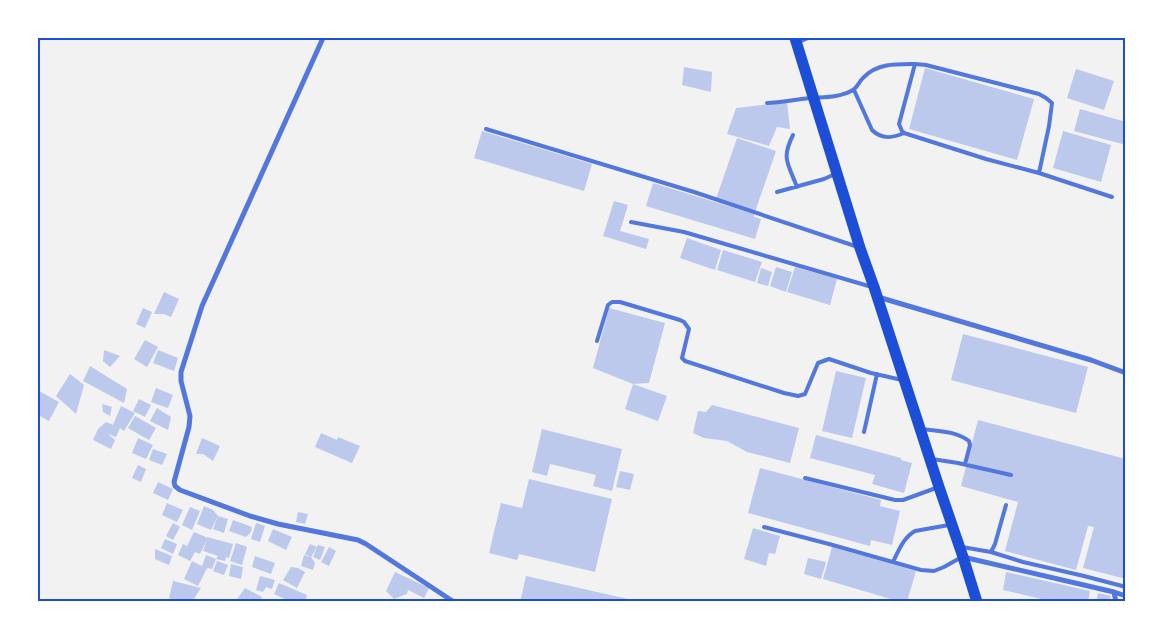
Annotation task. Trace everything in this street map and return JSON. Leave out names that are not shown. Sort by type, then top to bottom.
[{"type":"highway","points":[[796,40],[860,248],[978,602]]},
{"type":"street","points":[[323,38],[202,306],[180,372],[190,416],[189,427],[174,482],[175,486],[180,490],[250,516],[278,524],[358,540],[454,602]]},
{"type":"street","points":[[876,292],[1091,360],[1126,373]]},
{"type":"street","points":[[962,552],[1126,596]]},
{"type":"street","points":[[1114,592],[1116,602]]},
{"type":"lane","points":[[796,40],[808,38]]},
{"type":"lane","points":[[767,103],[825,98],[854,90],[864,77],[874,69],[892,64],[926,65],[1039,94],[1052,104],[1039,174]]},
{"type":"lane","points":[[915,64],[899,124],[904,133],[1112,197]]},
{"type":"lane","points":[[854,90],[872,130],[876,134],[884,138],[894,138],[904,133]]},
{"type":"lane","points":[[486,129],[694,192],[860,248]]},
{"type":"lane","points":[[793,135],[787,148],[786,157],[797,187]]},
{"type":"lane","points":[[777,192],[824,179],[837,173]]},
{"type":"lane","points":[[631,222],[684,232],[876,292]]},
{"type":"lane","points":[[597,341],[608,306],[612,302],[620,302],[684,322],[689,329],[682,358],[685,360],[798,396],[805,394],[818,363],[829,359],[877,374],[904,380]]},
{"type":"lane","points":[[864,432],[877,374]]},
{"type":"lane","points":[[920,429],[951,433],[964,437],[969,441],[970,445],[965,464]]},
{"type":"lane","points":[[929,459],[965,464],[1011,475]]},
{"type":"lane","points":[[805,478],[895,500],[903,500],[939,487]]},
{"type":"lane","points":[[991,552],[1006,504]]},
{"type":"lane","points":[[893,562],[902,542],[910,534],[915,531],[952,524]]},
{"type":"lane","points":[[764,527],[920,570],[934,571],[944,568],[962,552],[991,552],[1126,587]]},
{"type":"building","points":[[684,67],[712,72],[711,92],[682,85]]},
{"type":"building","points":[[925,68],[1034,99],[1017,160],[909,129]]},
{"type":"building","points":[[1076,69],[1114,81],[1104,110],[1067,98]]},
{"type":"building","points":[[787,102],[790,129],[777,127],[769,146],[727,134],[736,108]]},
{"type":"building","points":[[1080,109],[1126,122],[1126,145],[1074,131]]},
{"type":"building","points":[[482,131],[592,164],[584,191],[474,158]]},
{"type":"building","points":[[1063,131],[1111,145],[1101,182],[1053,168]]},
{"type":"building","points":[[737,138],[776,151],[755,212],[716,199]]},
{"type":"building","points":[[653,183],[754,214],[754,217],[761,219],[755,239],[646,206]]},
{"type":"building","points":[[614,201],[628,205],[620,231],[649,239],[646,249],[603,236]]},
{"type":"building","points":[[687,238],[721,250],[715,270],[680,258]]},
{"type":"building","points":[[723,250],[762,262],[755,282],[717,270]]},
{"type":"building","points":[[776,267],[792,272],[786,292],[770,286]]},
{"type":"building","points":[[795,267],[837,279],[830,305],[787,292]]},
{"type":"building","points":[[761,268],[772,272],[768,286],[757,283]]},
{"type":"building","points":[[164,292],[179,299],[171,317],[164,314],[154,314]]},
{"type":"building","points":[[143,308],[152,312],[145,328],[136,324]]},
{"type":"building","points":[[609,308],[665,323],[649,383],[633,384],[593,368]]},
{"type":"building","points":[[963,334],[1088,367],[1076,413],[951,380]]},
{"type":"building","points":[[145,340],[158,347],[147,367],[134,359]]},
{"type":"building","points":[[104,350],[120,356],[110,367],[103,361]]},
{"type":"building","points":[[158,350],[178,358],[174,371],[153,363]]},
{"type":"building","points":[[90,366],[127,389],[124,403],[83,381]]},
{"type":"building","points":[[836,371],[866,378],[852,438],[822,431]]},
{"type":"building","points":[[70,374],[84,385],[76,414],[56,396]]},
{"type":"building","points":[[633,384],[667,396],[658,421],[625,409]]},
{"type":"building","points":[[156,388],[173,395],[168,408],[151,402]]},
{"type":"building","points":[[39,391],[59,402],[49,421],[38,415]]},
{"type":"building","points":[[139,399],[151,405],[145,417],[133,411]]},
{"type":"building","points":[[102,404],[112,407],[110,416],[103,412]]},
{"type":"building","points":[[712,405],[799,428],[790,463],[747,452],[727,441],[704,438],[693,433],[698,411],[706,412]]},
{"type":"building","points":[[121,406],[135,413],[124,431],[120,428],[116,437],[108,434],[115,440],[111,449],[93,440],[98,429],[106,422],[113,425]]},
{"type":"building","points":[[157,408],[171,417],[168,430],[150,421]]},
{"type":"building","points":[[135,416],[156,428],[149,440],[128,428]]},
{"type":"building","points":[[978,420],[1126,459],[1126,579],[1083,568],[1094,527],[1088,526],[1076,570],[1005,551],[1018,502],[961,486]]},
{"type":"building","points":[[542,429],[622,449],[612,491],[593,486],[596,475],[550,464],[547,476],[532,472]]},
{"type":"building","points":[[321,433],[337,440],[338,437],[360,446],[352,463],[315,447]]},
{"type":"building","points":[[816,435],[901,458],[901,460],[912,463],[904,493],[872,484],[875,475],[810,458]]},
{"type":"building","points":[[138,438],[153,445],[146,459],[132,453]]},
{"type":"building","points":[[202,438],[220,446],[213,461],[203,454],[196,454]]},
{"type":"building","points":[[153,449],[167,454],[162,465],[149,460]]},
{"type":"building","points":[[138,465],[146,469],[141,482],[132,478]]},
{"type":"building","points":[[760,468],[881,500],[880,506],[900,511],[892,545],[871,540],[870,546],[748,513]]},
{"type":"building","points":[[620,471],[634,474],[630,490],[616,487]]},
{"type":"building","points":[[529,479],[612,499],[595,572],[519,554],[517,560],[489,553],[501,503],[522,508]]},
{"type":"building","points":[[158,482],[173,489],[168,500],[153,493]]},
{"type":"building","points":[[167,503],[183,510],[177,522],[162,515]]},
{"type":"building","points":[[204,506],[213,510],[218,516],[211,530],[197,524]]},
{"type":"building","points":[[190,507],[200,511],[192,530],[182,525]]},
{"type":"building","points":[[298,512],[308,514],[305,524],[296,522]]},
{"type":"building","points":[[218,516],[228,519],[224,533],[213,529]]},
{"type":"building","points":[[233,520],[252,527],[251,532],[246,537],[229,531]]},
{"type":"building","points":[[173,523],[180,527],[173,540],[166,536]]},
{"type":"building","points":[[256,523],[265,526],[260,542],[251,539]]},
{"type":"building","points":[[753,528],[780,536],[775,554],[769,553],[766,566],[744,559]]},
{"type":"building","points":[[273,529],[292,537],[286,550],[268,541]]},
{"type":"building","points":[[194,532],[208,538],[233,544],[229,558],[226,557],[225,561],[216,559],[218,556],[203,551],[207,540],[200,554],[195,552],[190,561],[178,555],[183,544],[187,546]]},
{"type":"building","points":[[165,539],[177,544],[173,554],[161,548]]},
{"type":"building","points":[[236,543],[247,547],[242,565],[230,561]]},
{"type":"building","points":[[310,544],[317,547],[311,557],[305,554]]},
{"type":"building","points":[[318,545],[325,547],[320,560],[313,557]]},
{"type":"building","points":[[329,547],[336,551],[329,566],[321,562]]},
{"type":"building","points":[[832,547],[916,571],[907,602],[901,602],[823,579]]},
{"type":"building","points":[[155,549],[172,556],[169,565],[155,559]]},
{"type":"building","points":[[206,555],[216,559],[212,569],[207,568],[198,586],[184,579],[192,561],[202,566]]},
{"type":"building","points":[[304,555],[311,557],[315,563],[313,570],[301,566]]},
{"type":"building","points":[[255,556],[275,563],[271,574],[252,567]]},
{"type":"building","points":[[808,558],[826,562],[821,579],[804,574]]},
{"type":"building","points":[[217,561],[228,565],[224,575],[213,571]]},
{"type":"building","points":[[231,564],[243,567],[241,579],[229,576]]},
{"type":"building","points":[[291,567],[305,572],[297,588],[283,580]]},
{"type":"building","points":[[395,572],[429,588],[424,598],[408,590],[407,594],[394,599],[386,591]]},
{"type":"building","points":[[1006,572],[1090,591],[1088,602],[1054,602],[1003,590]]},
{"type":"building","points":[[260,576],[275,580],[272,589],[266,587],[263,592],[256,590]]},
{"type":"building","points":[[526,576],[637,601],[637,602],[520,602]]},
{"type":"building","points":[[173,581],[201,588],[192,602],[177,602],[169,598]]},
{"type":"building","points":[[279,583],[307,595],[305,602],[291,602],[274,594]]},
{"type":"building","points":[[245,588],[262,597],[260,602],[235,602]]},
{"type":"building","points":[[1098,593],[1111,596],[1109,602],[1096,602]]}]
